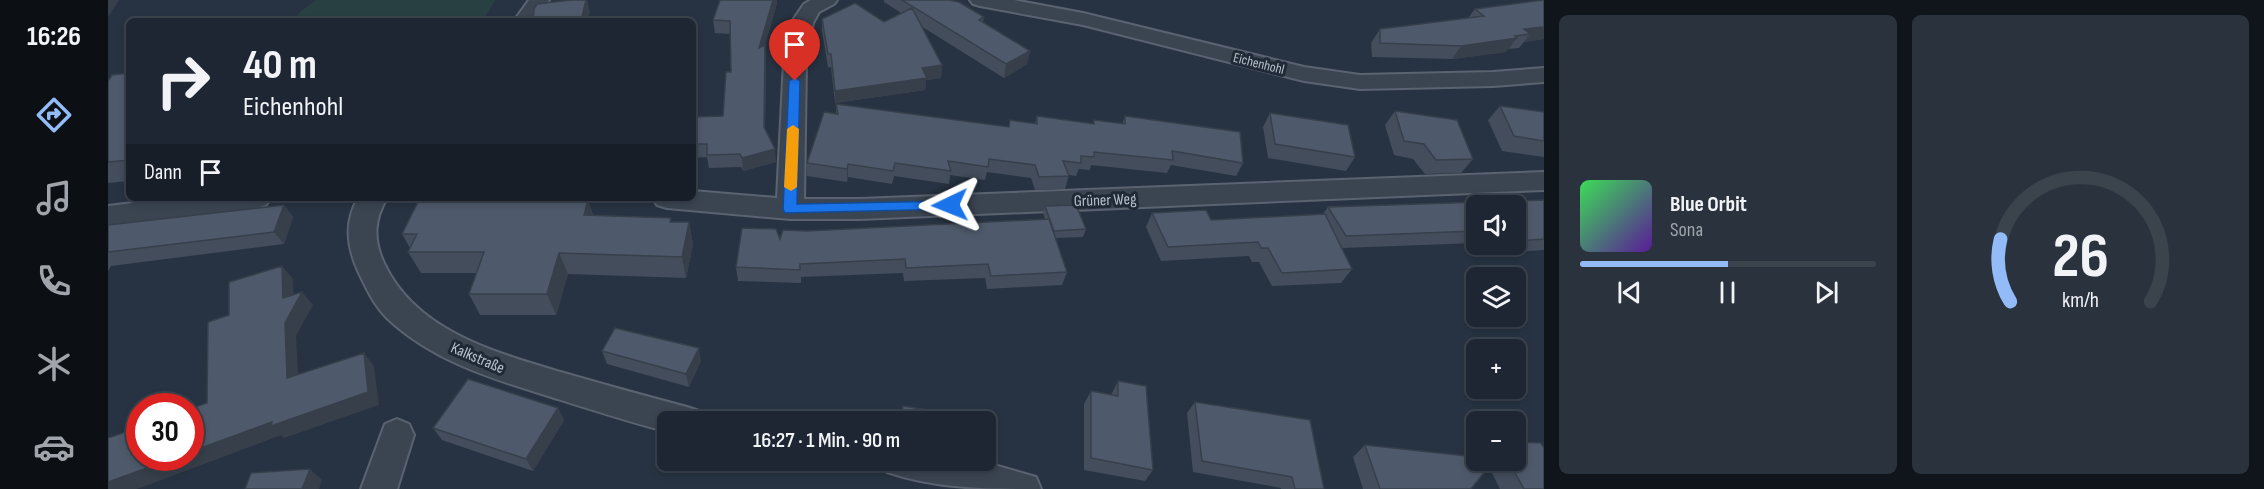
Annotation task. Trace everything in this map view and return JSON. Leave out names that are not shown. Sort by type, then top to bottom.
[{"type":"street","points":[[527,18],[538,0]]},
{"type":"street","points":[[790,209],[795,60],[802,23],[811,8],[826,0]]},
{"type":"street","name":"Eichenhohl","points":[[980,0],[1083,18],[1304,74],[1360,82],[1493,79],[1544,75]]},
{"type":"street","name":"Grüner Weg","points":[[696,201],[790,209],[1164,197],[1544,181]]},
{"type":"street","points":[[108,216],[231,201]]},
{"type":"street","name":"Kalkstraße","points":[[370,201],[365,207],[361,225],[365,253],[377,281],[396,307],[424,331],[455,349],[499,367],[657,414]]},
{"type":"street","points":[[379,489],[397,435]]},
{"type":"street","points":[[952,471],[1023,489]]},
{"type":"green space","points":[[316,0],[495,0],[485,18],[295,18]]},
{"type":"building","points":[[586,0],[582,18],[533,18],[537,4]]},
{"type":"building","points":[[720,0],[773,0],[759,48],[765,45],[764,127],[775,149],[742,158],[740,154],[707,155],[707,144],[696,144],[696,117],[723,116],[726,72],[731,72],[730,21],[713,20]]},
{"type":"building","points":[[902,0],[959,2],[984,17],[979,20],[1030,51],[1006,64]]},
{"type":"building","points":[[1543,0],[1544,27],[1524,29],[1530,34],[1515,36],[1517,38],[1461,46],[1380,43],[1380,29],[1484,16],[1475,9]]},
{"type":"building","points":[[855,3],[884,22],[912,8],[942,65],[922,68],[927,78],[835,91],[831,54],[828,54],[822,19]]},
{"type":"building","points":[[126,73],[126,160],[108,162],[108,81],[112,75]]},
{"type":"building","points":[[836,104],[1009,127],[1010,120],[1037,124],[1037,116],[1094,124],[1094,120],[1125,124],[1125,116],[1240,132],[1243,163],[1172,151],[1173,160],[1094,152],[1094,157],[1081,156],[1081,163],[1063,161],[1069,176],[1039,177],[1035,165],[989,159],[988,167],[948,161],[951,171],[895,163],[893,171],[848,164],[847,169],[807,163],[824,112],[838,114]]},
{"type":"building","points":[[1500,106],[1544,112],[1544,141],[1514,136]]},
{"type":"building","points":[[1395,111],[1457,120],[1473,159],[1436,160],[1424,144],[1404,141]]},
{"type":"building","points":[[1270,113],[1348,125],[1355,157],[1275,144]]},
{"type":"building","points":[[1544,200],[1544,239],[1526,240],[1526,201]]},
{"type":"building","points":[[418,201],[588,201],[584,215],[671,218],[670,222],[689,222],[682,257],[559,253],[547,294],[469,294],[484,252],[408,252],[417,234],[402,234]]},
{"type":"building","points":[[1466,203],[1466,231],[1346,236],[1328,207]]},
{"type":"building","points":[[284,205],[274,232],[108,252],[108,225]]},
{"type":"building","points":[[1076,205],[1086,229],[1054,231],[1045,206]]},
{"type":"building","points":[[1206,210],[1211,220],[1325,214],[1352,269],[1282,273],[1268,248],[1261,248],[1258,242],[1168,247],[1152,213]]},
{"type":"building","points":[[1049,219],[1067,272],[991,276],[988,264],[906,268],[905,259],[800,264],[800,270],[736,267],[742,228],[776,229],[780,239],[783,230],[807,231]]},
{"type":"building","points":[[282,266],[283,298],[302,292],[285,323],[287,378],[364,353],[368,392],[271,426],[272,422],[204,447],[208,322],[229,315],[229,282]]},
{"type":"building","points":[[615,328],[699,348],[686,374],[602,351]]},
{"type":"building","points":[[468,379],[558,408],[526,459],[433,428]]},
{"type":"building","points":[[1118,381],[1146,386],[1153,470],[1091,458],[1091,391],[1118,396]]},
{"type":"building","points":[[1195,402],[1310,420],[1324,489],[1295,489],[1292,477],[1202,461]]},
{"type":"building","points":[[903,406],[934,411],[902,411]]},
{"type":"building","points":[[126,432],[126,471],[139,471],[108,482],[108,438]]},
{"type":"building","points":[[1526,442],[1541,443],[1544,448],[1544,489],[1524,489],[1514,471],[1526,471]]},
{"type":"building","points":[[1365,445],[1466,456],[1466,471],[1485,471],[1471,489],[1380,489]]},
{"type":"building","points":[[310,469],[302,489],[245,489],[251,473]]},
{"type":"slow traffic","points":[[791,187],[793,129]]},
{"type":"route","points":[[795,81],[790,209],[950,205]]}]
